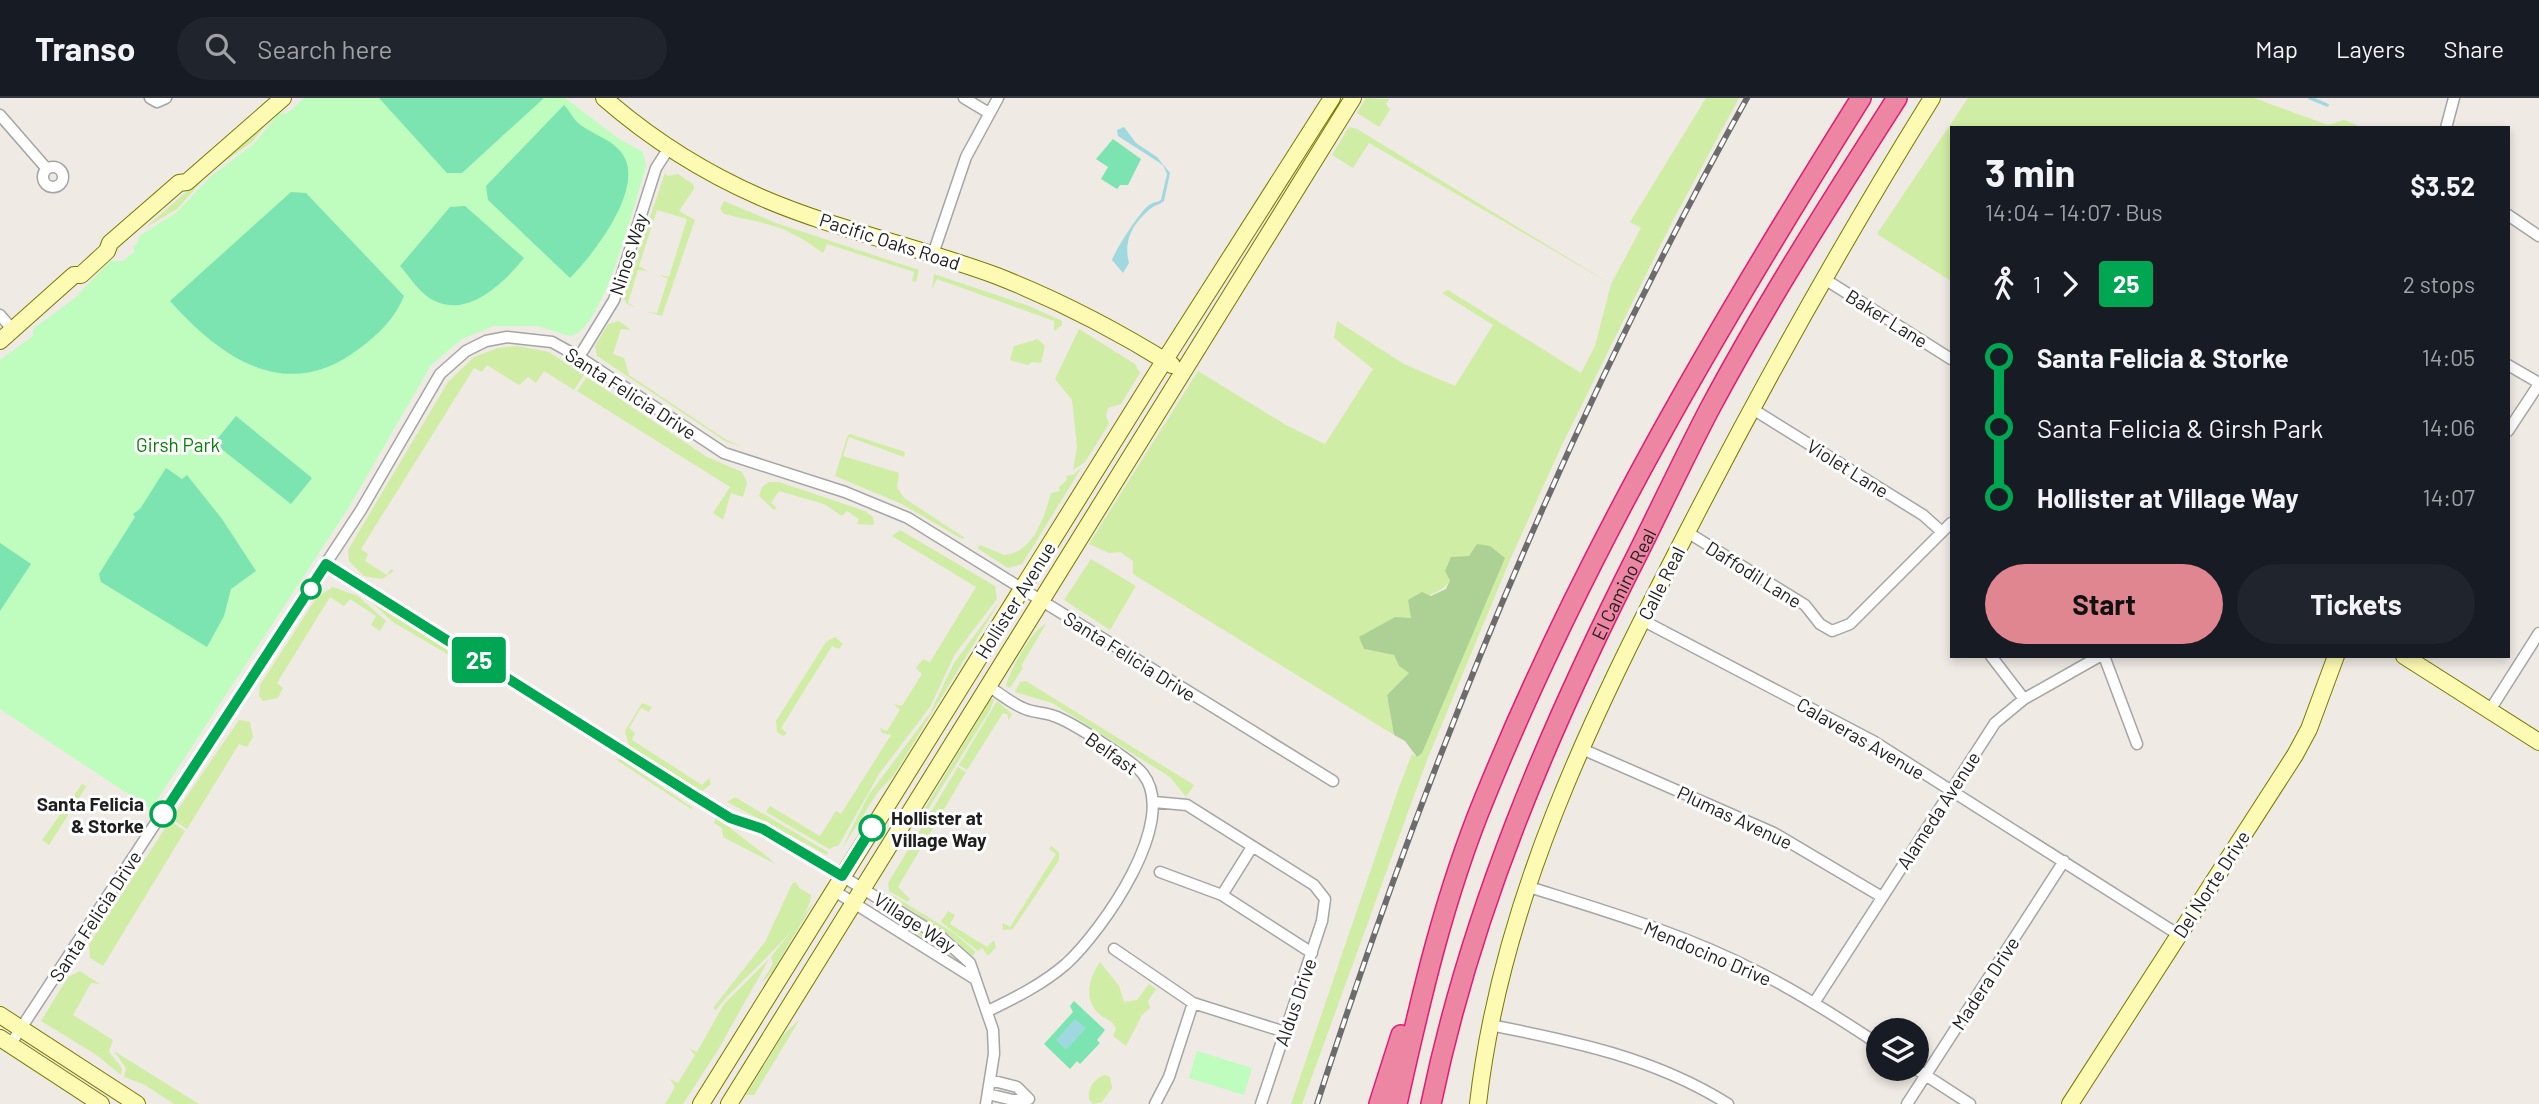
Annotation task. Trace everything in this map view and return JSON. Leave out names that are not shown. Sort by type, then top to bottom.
[{"type":"highway","name":"El Camino Real","points":[[1398,1104],[1439,932],[1484,798],[1605,536],[1679,396],[1861,98]]},
{"type":"highway","name":"El Camino Real","points":[[1431,1104],[1446,1032],[1493,880],[1517,813],[1600,628],[1710,409],[1783,281],[1897,98]]},
{"type":"highway","points":[[1379,1104],[1439,932]]},
{"type":"street","points":[[150,98],[157,102],[166,98]]},
{"type":"street","points":[[179,183],[179,175],[268,98]]},
{"type":"street","points":[[0,341],[74,275],[81,275],[107,251],[110,243],[179,183],[187,182],[283,98]]},
{"type":"street","name":"Pacific Oaks Road","points":[[604,98],[669,148],[716,176],[762,198],[995,276],[1078,311],[1183,372]]},
{"type":"street","points":[[964,98],[989,113]]},
{"type":"street","points":[[933,254],[959,174],[999,98]]},
{"type":"street","name":"Hollister Avenue","points":[[701,1104],[1164,360],[1332,98]]},
{"type":"street","name":"Hollister Avenue","points":[[729,1104],[1353,98]]},
{"type":"street","name":"Calle Real","points":[[1478,1104],[1490,1025],[1506,954],[1527,886],[1582,749],[1642,620],[1751,408],[1823,278],[1932,98]]},
{"type":"street","points":[[2447,126],[2454,98]]},
{"type":"street","points":[[0,115],[47,169]]},
{"type":"street","name":"Ninos Way","points":[[579,357],[614,300],[656,168],[669,148]]},
{"type":"street","points":[[2510,216],[2539,236]]},
{"type":"street","name":"Baker Lane","points":[[1823,278],[1950,358]]},
{"type":"street","points":[[0,315],[12,329]]},
{"type":"street","name":"Santa Felicia Drive","points":[[5,1042],[21,1029],[361,510],[440,374],[476,345],[507,337],[541,339],[579,357],[724,453],[845,492],[892,511],[1333,781]]},
{"type":"street","points":[[2510,366],[2539,384],[2510,428]]},
{"type":"street","name":"Violet Lane","points":[[1751,408],[1923,515],[1942,532]]},
{"type":"street","points":[[1942,532],[1950,524]]},
{"type":"street","name":"Daffodil Lane","points":[[1687,532],[1805,605],[1820,624],[1832,631],[1850,624],[1942,532]]},
{"type":"street","name":"Calaveras Avenue","points":[[1642,620],[1873,741],[2179,935]]},
{"type":"street","points":[[2490,710],[2539,633]]},
{"type":"street","points":[[1993,658],[2024,699]]},
{"type":"street","name":"Alameda Avenue","points":[[1814,1003],[1995,723],[2024,699],[2098,658]]},
{"type":"street","points":[[2103,658],[2137,744]]},
{"type":"street","name":"Del Norte Drive","points":[[2070,1104],[2302,743],[2335,658]]},
{"type":"street","points":[[2407,658],[2539,742]]},
{"type":"street","name":"Belfast","points":[[987,685],[1023,708],[1060,718],[1130,762],[1146,777],[1154,802]]},
{"type":"street","name":"Plumas Avenue","points":[[1582,749],[1774,833],[1882,897]]},
{"type":"street","points":[[988,1011],[1043,981],[1065,965],[1087,939],[1133,869],[1151,829],[1154,802],[1184,803],[1251,847],[1222,895]]},
{"type":"street","name":"Aldus Drive","points":[[1251,847],[1314,885],[1325,899],[1322,921],[1261,1104]]},
{"type":"street","name":"Madera Drive","points":[[1929,1060],[2064,861]]},
{"type":"street","points":[[1160,872],[1222,895],[1312,953]]},
{"type":"street","name":"Village Way","points":[[842,876],[857,895],[975,979]]},
{"type":"street","name":"Mendocino Drive","points":[[1527,886],[1712,950],[1814,1003],[1866,1036]]},
{"type":"street","name":"Village Way","points":[[833,890],[857,895],[954,946],[970,962],[988,1011],[994,1043],[987,1099]]},
{"type":"street","points":[[1114,949],[1193,1003],[1285,1032]]},
{"type":"street","points":[[1155,1104],[1171,1073],[1193,1003]]},
{"type":"street","points":[[0,1015],[137,1104]]},
{"type":"street","points":[[1490,1025],[1571,1041],[1623,1056],[1692,1083],[1728,1104]]},
{"type":"street","points":[[5,1042],[101,1104]]},
{"type":"street","points":[[1929,1077],[1970,1104]]},
{"type":"street","points":[[990,1080],[1017,1087],[1029,1099],[1041,1104]]},
{"type":"street","name":"Madera Drive","points":[[1907,1104],[1917,1081]]},
{"type":"street","points":[[987,1099],[1029,1099]]},
{"type":"street","points":[[112,1104],[119,1104]]},
{"type":"green space","name":"Girsh Park","points":[[304,98],[565,98],[619,139],[643,152],[646,166],[617,262],[594,313],[582,329],[570,336],[538,326],[494,326],[462,339],[431,365],[349,507],[151,809],[0,709],[0,360],[33,336],[33,329],[75,298],[110,261],[123,261],[135,251],[133,246],[137,244],[139,236],[176,213],[210,177],[254,144],[278,114],[288,113]]},
{"type":"green space","points":[[379,98],[544,98],[462,173],[447,173]]},
{"type":"green space","points":[[1366,98],[1389,99],[1386,104],[1390,110],[1379,127],[1357,113]]},
{"type":"green space","points":[[1706,98],[1739,98],[1671,224],[1562,445],[1510,560],[1427,760],[1302,1104],[1291,1104],[1398,790],[1412,754],[1417,757],[1469,556],[1444,587],[1431,594],[1408,600],[1412,618],[1389,622],[1378,630],[1364,649],[1394,655],[1399,666],[1410,673],[1387,695],[1394,735],[1133,574],[1133,561],[1120,552],[1109,553],[1089,544],[1198,371],[1286,425],[1325,444],[1373,369],[1334,338],[1337,321],[1404,364],[1455,386],[1493,325],[1442,293],[1448,290],[1581,373],[1595,346],[1611,284],[1641,228],[1630,222]]},
{"type":"green space","points":[[1968,98],[2254,98],[2328,125],[2344,120],[2357,125],[1950,126],[1950,280],[1877,234]]},
{"type":"green space","points":[[564,105],[582,126],[616,147],[628,166],[628,182],[614,219],[570,278],[488,200],[486,186]]},
{"type":"green space","points":[[271,118],[252,142],[210,172],[177,209],[145,228]]},
{"type":"green space","points":[[1349,127],[1357,129],[1611,284],[1369,143],[1353,168],[1332,155]]},
{"type":"green space","points":[[1113,139],[1141,159],[1128,185],[1120,185],[1117,189],[1101,179],[1108,167],[1096,159]]},
{"type":"green space","points":[[665,173],[668,176],[678,174],[693,184],[694,189],[679,211],[695,220],[662,316],[648,312],[657,313],[668,279],[660,275],[669,277],[687,219],[657,210],[639,266],[648,271],[638,270],[628,303],[636,308],[627,304],[623,297]]},
{"type":"green space","points":[[291,192],[306,193],[404,296],[386,325],[374,337],[333,365],[307,373],[281,373],[257,367],[233,356],[190,322],[170,301]]},
{"type":"green space","points":[[724,201],[776,223],[919,270],[916,282],[912,281],[914,272],[827,244],[823,253],[786,230],[724,214],[720,209]]},
{"type":"green space","points":[[465,206],[524,258],[506,278],[483,296],[457,305],[444,304],[426,296],[400,266],[450,207]]},
{"type":"green space","points":[[934,274],[1029,306],[1062,321],[1062,325],[1054,331],[1054,321],[937,279],[932,289]]},
{"type":"green space","points":[[619,321],[631,330],[621,329],[613,354],[624,358],[629,375],[725,439],[742,447],[725,441],[597,356],[595,346],[608,324]]},
{"type":"green space","points":[[1079,329],[1135,364],[1140,373],[1121,404],[1108,408],[1106,415],[1109,424],[1085,462],[1073,470],[1077,447],[1072,400],[1055,379]]},
{"type":"green space","points":[[1038,339],[1045,346],[1041,363],[1032,362],[1028,365],[1010,360],[1014,346]]},
{"type":"green space","points":[[518,346],[549,352],[584,375],[574,390],[544,371],[536,383],[528,377],[519,385],[487,365],[482,372],[474,368],[361,549],[368,554],[365,561],[387,575],[391,569],[394,571],[382,579],[364,576],[349,561],[348,550],[448,382],[474,357],[498,348]]},
{"type":"green space","points":[[587,377],[707,457],[742,472],[747,483],[743,497],[731,493],[723,520],[713,513],[730,487],[577,391]]},
{"type":"green space","points":[[236,416],[312,478],[291,504],[214,443]]},
{"type":"green space","points":[[850,434],[905,452],[904,457],[849,437],[843,456],[899,473],[897,487],[904,498],[965,538],[962,539],[902,504],[835,476]]},
{"type":"green space","points":[[1082,467],[1022,564],[1008,568],[977,548],[980,545],[1004,555],[1023,548],[1036,532],[1051,493],[1060,491],[1059,487],[1067,480],[1066,476],[1073,475]]},
{"type":"green space","points":[[166,468],[182,479],[187,475],[222,519],[256,571],[231,589],[224,616],[207,647],[101,582],[99,574],[135,517],[133,514],[140,509]]},
{"type":"green space","points":[[769,482],[779,482],[865,511],[873,517],[874,525],[857,524],[859,519],[847,511],[842,516],[824,504],[779,491],[771,503],[777,508],[774,510],[759,496],[762,487]]},
{"type":"green space","points":[[900,530],[995,586],[997,599],[955,654],[930,707],[879,774],[839,845],[829,849],[766,812],[770,806],[820,836],[836,811],[841,814],[891,735],[882,733],[880,728],[887,731],[900,710],[894,704],[902,706],[922,674],[916,668],[923,659],[930,662],[976,587],[892,536]]},
{"type":"green space","points":[[0,543],[31,564],[0,611]]},
{"type":"green space","points":[[1477,544],[1490,546],[1505,558],[1422,753],[1417,757],[1405,741],[1394,735],[1387,695],[1409,673],[1399,666],[1394,655],[1364,649],[1359,637],[1395,617],[1411,618],[1408,600],[1422,592],[1431,596],[1446,589],[1450,580],[1445,571],[1451,557],[1469,556]]},
{"type":"green space","points":[[1091,559],[1136,586],[1110,630],[1064,600]]},
{"type":"green space","points":[[333,587],[358,596],[386,621],[380,631],[371,625],[376,616],[350,599],[344,606],[330,597],[277,683],[283,688],[278,698],[263,701],[259,696],[260,685],[317,597]]},
{"type":"green space","points":[[368,599],[478,669],[476,671],[393,622]]},
{"type":"green space","points":[[1000,601],[894,775],[878,792],[841,850],[868,796],[930,713],[954,663]]},
{"type":"green space","points":[[1046,624],[1021,666],[1023,668],[1010,688],[1006,686],[1022,651],[1035,633]]},
{"type":"green space","points":[[835,637],[843,644],[839,649],[832,646],[781,728],[787,733],[783,736],[777,732],[776,721],[826,642]]},
{"type":"green space","points":[[1026,681],[1194,785],[1186,797],[1170,777],[1052,703],[1015,692],[1020,682]]},
{"type":"green space","points":[[991,699],[994,699],[990,710],[917,827],[913,828]]},
{"type":"green space","points":[[997,701],[1012,714],[1008,721],[1008,715],[1003,713],[967,770],[959,765]]},
{"type":"green space","points":[[642,703],[652,707],[649,712],[641,708],[629,728],[635,733],[632,740],[702,785],[709,778],[711,784],[702,791],[629,746],[625,731]]},
{"type":"green space","points":[[239,720],[250,722],[253,737],[247,747],[239,744],[187,829],[175,821],[178,814],[176,812]]},
{"type":"green space","points":[[615,759],[622,760],[693,808],[691,809]]},
{"type":"green space","points":[[958,767],[966,772],[898,887],[910,899],[908,902],[889,891],[888,883]]},
{"type":"green space","points":[[96,771],[49,845],[42,840],[82,784],[86,786]]},
{"type":"green space","points":[[735,797],[828,852],[827,855],[727,802]]},
{"type":"green space","points":[[716,817],[775,864],[723,837],[722,828],[714,823]]},
{"type":"green space","points":[[170,821],[185,831],[103,966],[90,958],[89,944]]},
{"type":"green space","points":[[1051,846],[1059,852],[1059,860],[1013,929],[1002,930],[1003,923],[1010,927],[1056,854],[1049,849]]},
{"type":"green space","points":[[796,882],[799,888],[811,895],[808,907],[786,937],[716,1010],[713,1008],[765,942],[792,884]]},
{"type":"green space","points":[[894,896],[954,933],[976,952],[972,956],[948,934],[893,899]]},
{"type":"green space","points":[[814,902],[772,972],[761,983],[773,964],[771,957]]},
{"type":"green space","points":[[878,904],[941,944],[960,962],[876,907]]},
{"type":"green space","points":[[948,911],[955,915],[950,924],[987,947],[994,940],[996,947],[988,956],[982,948],[978,951],[941,922]]},
{"type":"green space","points":[[769,959],[718,1050],[683,1104],[665,1104],[675,1087],[670,1079],[678,1083],[695,1055],[689,1048],[697,1052],[724,1004]]},
{"type":"green space","points":[[1100,962],[1119,986],[1124,1002],[1137,1000],[1149,984],[1156,989],[1148,1001],[1150,1008],[1142,1015],[1126,1046],[1113,1036],[1116,1029],[1111,1021],[1099,1014],[1091,1002],[1089,988]]},
{"type":"green space","points":[[80,971],[100,984],[91,983],[73,1015],[113,1040],[109,1052],[122,1068],[121,1075],[95,1054],[41,1021],[68,977]]},
{"type":"green space","points":[[1074,1001],[1105,1030],[1097,1040],[1100,1043],[1080,1064],[1077,1061],[1070,1069],[1044,1044],[1073,1012],[1070,1006]]},
{"type":"green space","points":[[800,1019],[754,1095],[746,1095],[783,1035]]},
{"type":"green space","points":[[114,1051],[199,1104],[174,1104],[145,1085],[124,1077],[126,1068]]},
{"type":"green space","points":[[1197,1051],[1252,1068],[1244,1095],[1189,1078]]},
{"type":"green space","points":[[1104,1075],[1110,1077],[1112,1088],[1102,1102],[1093,1104],[1089,1099],[1090,1088]]},
{"type":"water","points":[[1124,127],[1136,143],[1157,157],[1170,173],[1164,201],[1152,208],[1134,226],[1127,247],[1129,263],[1123,273],[1112,260],[1142,213],[1151,204],[1161,200],[1167,174],[1163,165],[1118,136],[1117,130]]},
{"type":"water","points":[[1075,1019],[1086,1028],[1066,1050],[1056,1040]]},
{"type":"waterway","points":[[2310,98],[2327,105]]},
{"type":"railway","points":[[1317,1104],[1406,845],[1507,590],[1620,341],[1747,98]]},
{"type":"bus line","name":"25","points":[[163,814],[326,564],[730,818],[763,829],[842,876],[872,828]]},
{"type":"place","name":"Santa Felicia & Storke","points":[[163,814]]},
{"type":"place","name":"Hollister at Village Way","points":[[872,828]]}]
